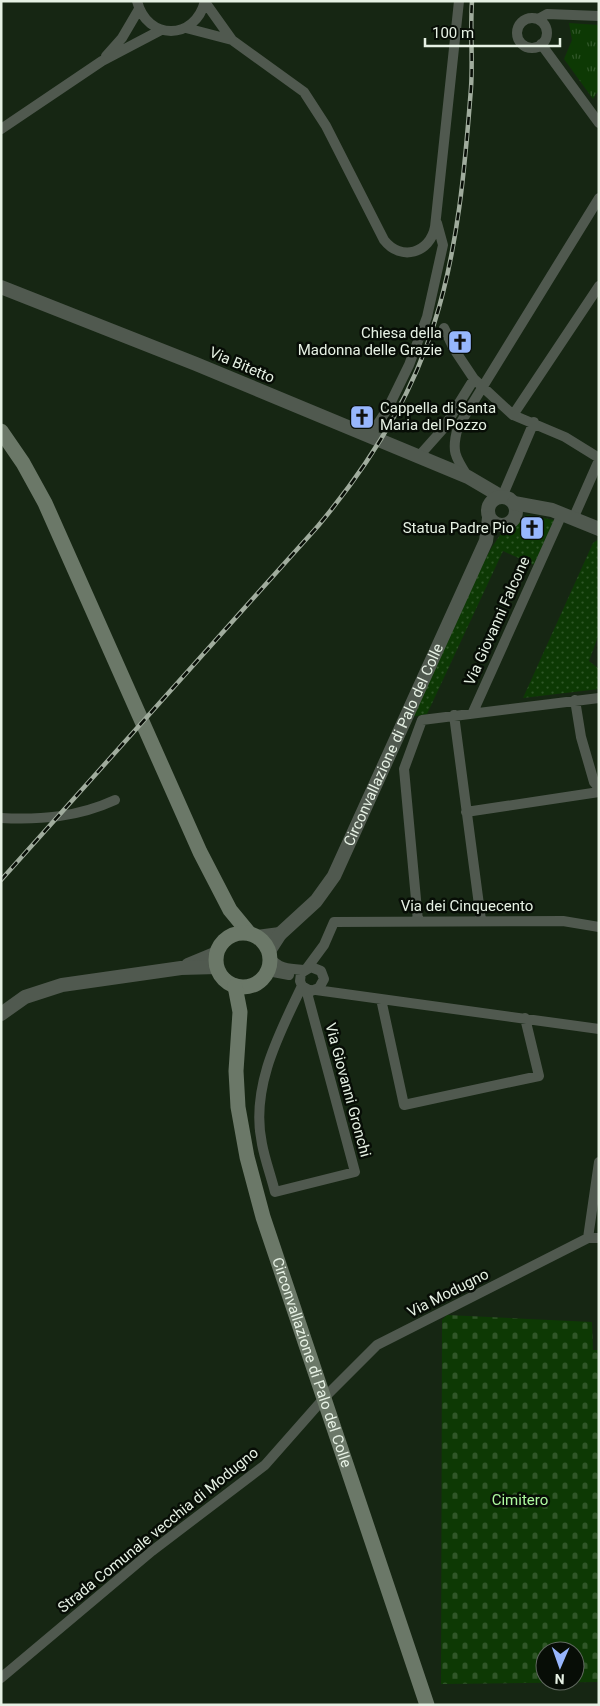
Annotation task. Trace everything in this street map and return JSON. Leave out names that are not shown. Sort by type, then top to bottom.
[{"type":"main road","points":[[1,431],[23,463],[45,503],[200,852],[230,910],[253,935],[269,960],[264,977],[252,985],[236,986],[221,976],[217,960],[224,940],[230,936],[253,935]]},
{"type":"main road","points":[[230,910],[230,936]]},
{"type":"main road","points":[[240,1012],[252,985]]},
{"type":"main road","points":[[236,986],[240,1012]]},
{"type":"main road","name":"Circonvallazione di Palo del Colle","points":[[240,1012],[236,1071],[238,1107],[247,1157],[264,1217],[427,1705]]},
{"type":"street","points":[[205,2],[232,40],[304,92],[326,126],[384,240],[391,248],[406,253],[418,250],[432,238],[436,221],[459,1]]},
{"type":"street","points":[[186,28],[202,12],[205,2]]},
{"type":"street","points":[[102,61],[122,38],[138,5],[152,25],[161,30],[170,31],[186,28],[232,40]]},
{"type":"street","points":[[541,44],[527,46],[518,36],[522,22],[530,18],[538,19],[547,14],[599,16]]},
{"type":"street","points":[[538,19],[547,31],[541,44]]},
{"type":"street","points":[[1,129],[102,61],[161,30]]},
{"type":"street","points":[[541,44],[599,123]]},
{"type":"street","points":[[534,422],[511,505],[512,522],[493,517],[455,457],[454,442],[458,427],[599,198]]},
{"type":"street","points":[[370,436],[388,408],[427,318],[443,245],[436,221]]},
{"type":"street","points":[[513,415],[599,286]]},
{"type":"street","name":"Via Bitetto","points":[[1,287],[196,364],[468,476],[511,505]]},
{"type":"street","points":[[444,328],[454,349],[474,379],[513,415],[534,422],[564,437],[599,459]]},
{"type":"street","points":[[419,456],[443,429],[474,379]]},
{"type":"street","name":"Via Giovanni Falcone","points":[[473,712],[562,514],[599,459]]},
{"type":"street","points":[[493,517],[494,499],[511,505],[562,514],[599,529]]},
{"type":"street","name":"Circonvallazione di Palo del Colle","points":[[269,960],[280,934],[316,900],[334,876],[486,541],[493,517]]},
{"type":"street","points":[[418,921],[404,769],[422,720],[473,712],[599,698]]},
{"type":"street","points":[[575,700],[581,737],[594,782],[599,788]]},
{"type":"street","points":[[454,715],[481,920]]},
{"type":"street","points":[[466,812],[599,792]]},
{"type":"street","points":[[1,818],[61,817],[76,814],[115,800]]},
{"type":"street","name":"Via dei Cinquecento","points":[[324,945],[334,922],[563,921],[599,926]]},
{"type":"street","points":[[253,935],[280,934]]},
{"type":"street","points":[[323,975],[324,945]]},
{"type":"street","name":"Via Giovanni Gronchi","points":[[306,987],[274,1048],[261,1097],[262,1142],[275,1192],[355,1172],[306,987],[305,969],[324,945]]},
{"type":"street","points":[[1,1014],[25,997],[62,984],[181,968],[217,960]]},
{"type":"street","points":[[269,960],[284,968],[305,969],[315,967],[323,975],[331,988],[339,992]]},
{"type":"street","points":[[269,960],[306,987],[599,1028]]},
{"type":"street","name":"Via Giovanni Gronchi","points":[[306,987],[322,985],[323,975]]},
{"type":"street","points":[[381,999],[404,1105],[539,1076],[525,1018]]},
{"type":"street","points":[[593,1238],[599,1162]]},
{"type":"street","name":"Via Modugno","points":[[325,1397],[377,1345],[426,1325],[593,1238]]},
{"type":"street","name":"Strada Comunale vecchia di Modugno","points":[[1,1678],[152,1551],[265,1465],[325,1397]]},
{"type":"green space","points":[[569,23],[599,25],[599,90],[593,99],[564,59],[572,40]]},
{"type":"green space","points":[[527,515],[554,520],[534,565],[503,551],[427,714],[411,717],[476,576],[492,547],[507,525]]},
{"type":"green space","points":[[599,539],[599,634],[589,661],[599,669],[599,689],[523,698],[593,543]]},
{"type":"green space","name":"Cimitero","points":[[447,1315],[592,1322],[593,1350],[599,1350],[599,1682],[585,1682],[585,1641],[535,1641],[535,1683],[441,1684],[442,1320]]},
{"type":"railway","points":[[1,880],[318,526],[371,455],[400,405],[413,379],[434,324],[455,237],[463,178],[471,88],[472,1]]},
{"type":"place","name":"Chiesa della Madonna delle Grazie","points":[[460,342]]},
{"type":"place","name":"Cappella di Santa Maria del Pozzo","points":[[362,417]]},
{"type":"place","name":"Statua Padre Pio","points":[[532,528]]}]
